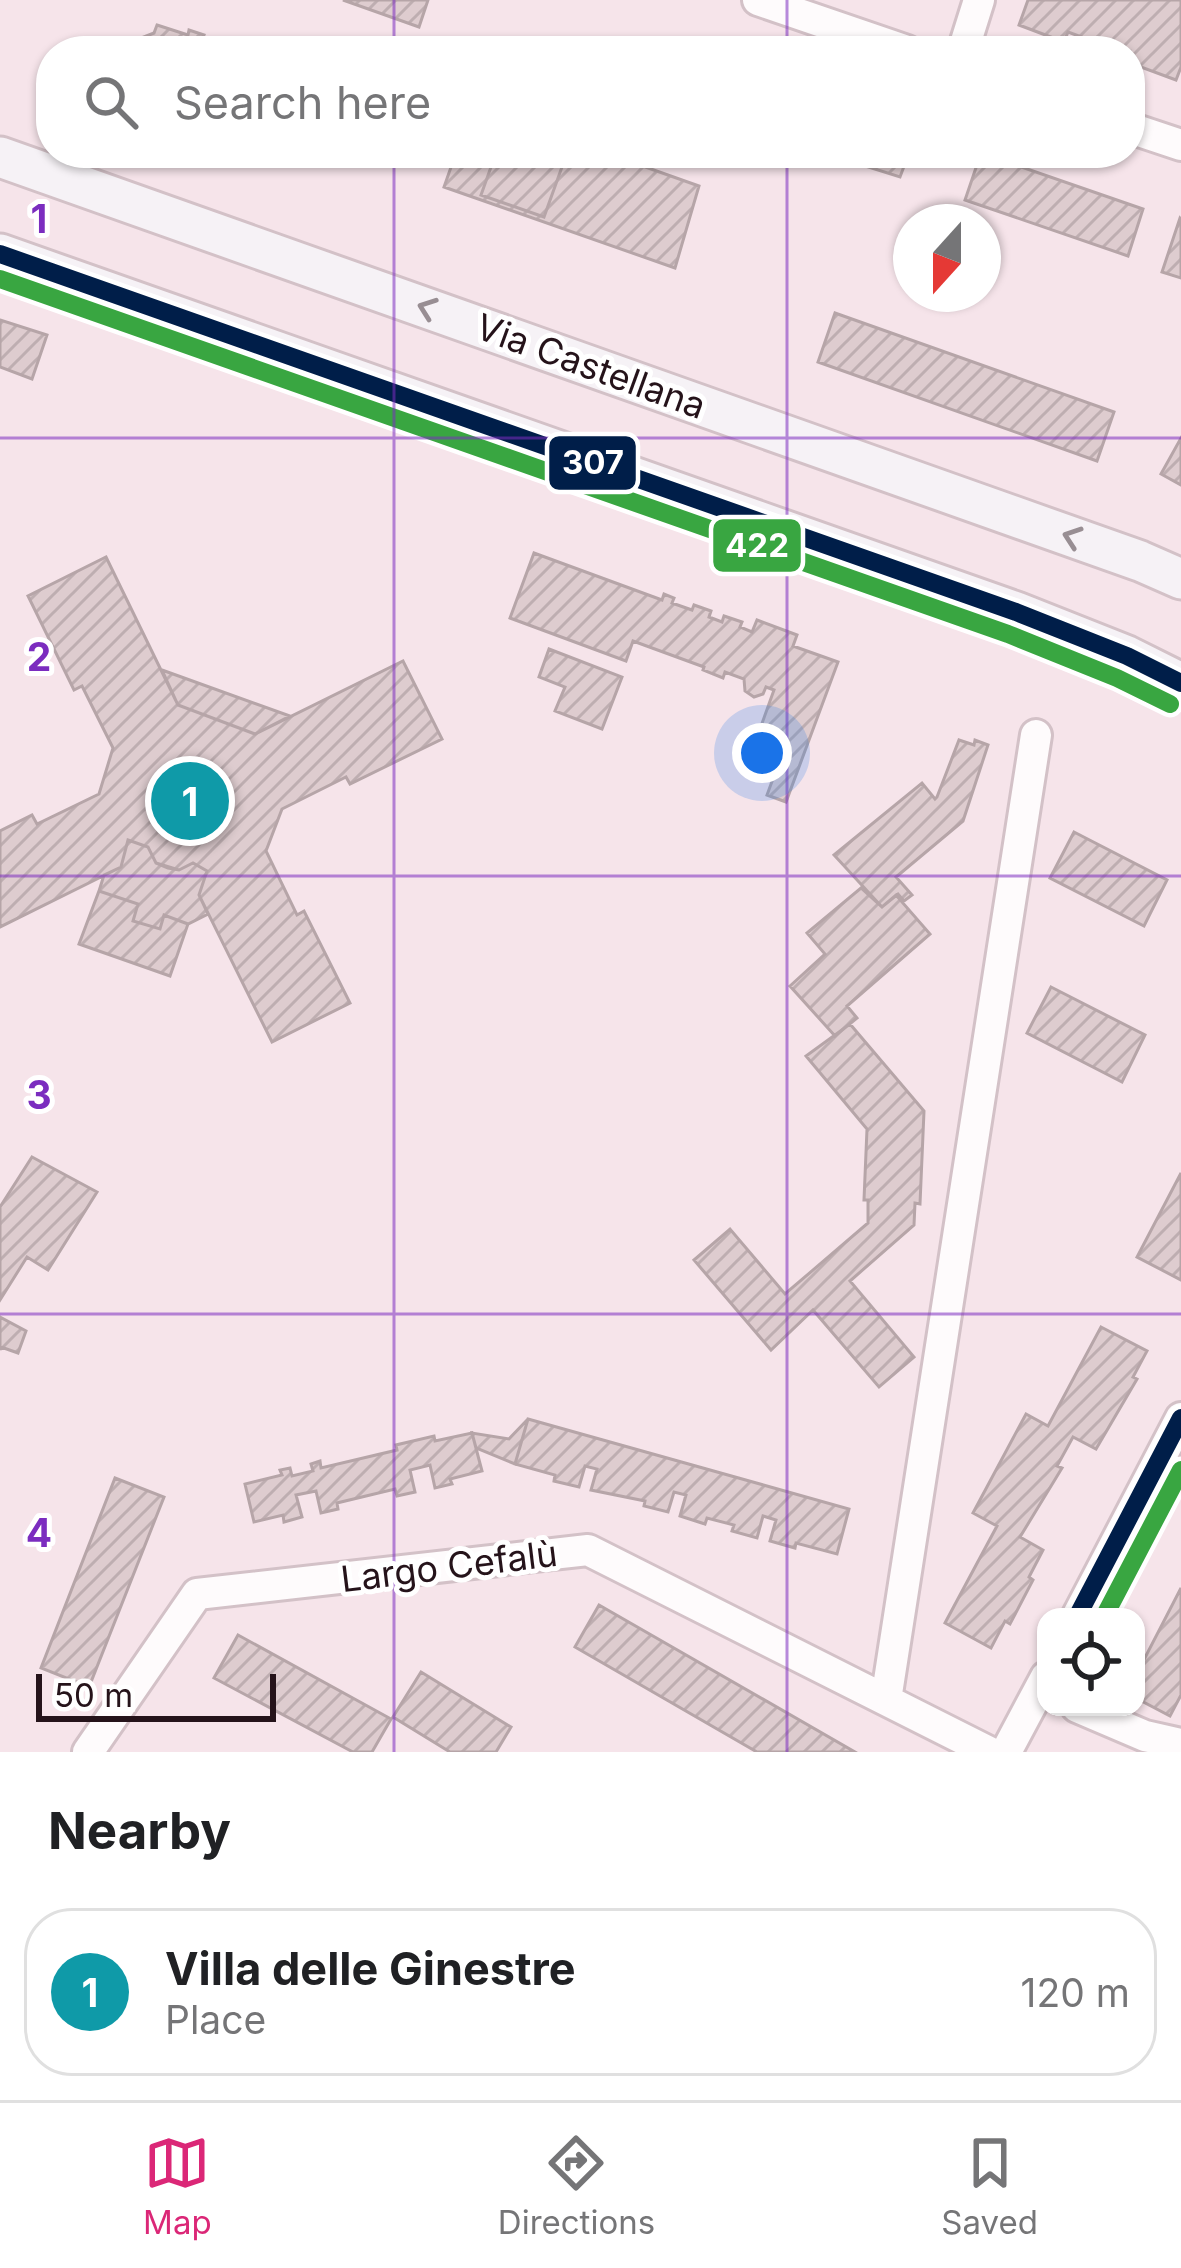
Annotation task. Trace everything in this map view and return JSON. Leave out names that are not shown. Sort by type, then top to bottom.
[{"type":"main road","name":"Via Castellana","points":[[0,157],[1181,579]]},
{"type":"main road","points":[[0,254],[1016,612],[1181,683]]},
{"type":"street","points":[[758,0],[863,36]]},
{"type":"street","points":[[968,36],[979,0]]},
{"type":"street","points":[[1145,133],[1181,145]]},
{"type":"street","points":[[886,1700],[1036,735]]},
{"type":"street","points":[[1082,1608],[1181,1418]]},
{"type":"street","name":"Largo Cefalù","points":[[88,1752],[197,1594],[588,1550],[989,1752]]},
{"type":"street","points":[[1006,1752],[1037,1699]]},
{"type":"street","points":[[1098,1716],[1145,1736],[1181,1744]]},
{"type":"building","points":[[343,0],[428,0],[419,27]]},
{"type":"building","points":[[1028,0],[1181,0],[1181,67],[1176,80],[1145,69],[1145,36],[1068,32],[1066,36],[1048,36],[1019,25]]},
{"type":"building","points":[[157,25],[204,35],[146,36]]},
{"type":"building","points":[[451,168],[491,168],[481,195],[544,217],[562,168],[648,168],[699,186],[675,268],[444,187]]},
{"type":"building","points":[[491,168],[562,168],[544,217],[481,195]]},
{"type":"building","points":[[872,168],[903,168],[900,177]]},
{"type":"building","points":[[976,168],[1024,168],[1143,209],[1128,256],[1001,212],[1001,204],[965,200]]},
{"type":"building","points":[[1181,219],[1181,278],[1162,272]]},
{"type":"building","points":[[835,313],[1114,412],[1097,461],[818,362]]},
{"type":"building","points":[[0,320],[47,335],[32,379],[0,367]]},
{"type":"building","points":[[1181,438],[1181,485],[1161,474]]},
{"type":"building","points":[[534,553],[662,600],[664,594],[674,598],[672,603],[692,610],[694,605],[711,611],[709,617],[722,622],[724,616],[742,622],[740,627],[752,632],[757,620],[797,635],[793,646],[838,662],[786,802],[767,795],[778,765],[751,754],[774,690],[766,687],[754,697],[745,691],[744,679],[725,672],[723,678],[633,641],[626,661],[510,618]]},
{"type":"building","points":[[106,557],[178,705],[255,734],[403,661],[442,739],[350,784],[346,777],[282,809],[266,851],[297,915],[304,911],[350,1003],[272,1042],[199,895],[207,871],[193,863],[179,870],[168,868],[156,863],[148,847],[128,840],[121,867],[0,927],[0,831],[32,815],[37,824],[99,794],[113,748],[82,686],[74,690],[28,596]]},
{"type":"building","points":[[549,649],[622,677],[602,729],[555,711],[565,687],[539,677]]},
{"type":"building","points":[[162,670],[290,716],[255,734],[178,705]]},
{"type":"building","points":[[959,740],[988,745],[963,821],[896,877],[912,895],[904,901],[898,894],[882,907],[834,855],[922,783],[935,799]]},
{"type":"building","points":[[1074,832],[1167,880],[1144,926],[1050,878]]},
{"type":"building","points":[[128,840],[148,847],[156,863],[179,870],[193,863],[207,871],[199,895],[208,914],[188,924],[164,915],[160,929],[133,921],[138,904],[99,891],[104,875],[121,867]]},
{"type":"building","points":[[861,888],[882,907],[896,895],[930,934],[847,1006],[857,1018],[835,1036],[790,986],[825,954],[807,933]]},
{"type":"building","points":[[99,891],[138,904],[133,921],[160,929],[164,915],[188,924],[170,976],[79,944]]},
{"type":"building","points":[[1051,987],[1145,1035],[1122,1082],[1027,1033]]},
{"type":"building","points":[[850,1024],[924,1111],[920,1204],[915,1203],[914,1225],[850,1281],[914,1357],[879,1387],[813,1310],[771,1350],[694,1260],[730,1229],[785,1294],[868,1223],[868,1200],[864,1200],[867,1129],[806,1056]]},
{"type":"building","points":[[32,1157],[97,1192],[48,1270],[27,1257],[0,1300],[0,1207]]},
{"type":"building","points":[[1181,1173],[1181,1280],[1137,1257]]},
{"type":"building","points":[[0,1317],[26,1331],[18,1353],[0,1350]]},
{"type":"building","points":[[1101,1327],[1147,1351],[1133,1377],[1137,1379],[1096,1449],[1073,1437],[1057,1466],[1062,1468],[1020,1537],[1043,1550],[1029,1577],[1033,1580],[991,1648],[945,1623],[997,1526],[973,1513],[1026,1414],[1048,1426]]},
{"type":"building","points":[[528,1419],[849,1509],[837,1554],[770,1541],[776,1520],[763,1516],[757,1538],[732,1531],[734,1525],[707,1518],[705,1524],[680,1516],[686,1495],[674,1492],[668,1512],[644,1506],[645,1501],[591,1490],[597,1469],[585,1466],[579,1487],[515,1464]]},
{"type":"building","points":[[528,1419],[515,1464],[476,1448],[472,1433],[509,1439]]},
{"type":"building","points":[[472,1433],[482,1471],[450,1479],[452,1484],[435,1488],[430,1465],[410,1470],[415,1492],[397,1496],[395,1489],[337,1503],[338,1509],[321,1513],[316,1491],[296,1495],[302,1517],[284,1522],[283,1515],[254,1522],[245,1484],[282,1475],[280,1470],[290,1468],[292,1476],[313,1471],[311,1464],[320,1461],[321,1468],[434,1436],[435,1441]]},
{"type":"building","points":[[115,1478],[164,1497],[89,1687],[41,1668]]},
{"type":"building","points":[[1181,1588],[1181,1695],[1170,1716],[1145,1703],[1145,1658]]},
{"type":"building","points":[[599,1605],[855,1752],[757,1752],[575,1647]]},
{"type":"building","points":[[238,1635],[391,1719],[372,1752],[353,1752],[214,1678]]},
{"type":"building","points":[[421,1672],[511,1727],[496,1752],[450,1752],[393,1717]]},
{"type":"transit line","name":"307","points":[[0,254],[1016,612],[1181,683]]},
{"type":"transit line","name":"422","points":[[0,279],[1008,634],[1170,704]]},
{"type":"transit line","name":"307","points":[[1082,1608],[1181,1418]]},
{"type":"transit line","name":"422","points":[[1109,1608],[1181,1470]]},
{"type":"place","name":"Villa delle Ginestre","points":[[190,801]]}]
